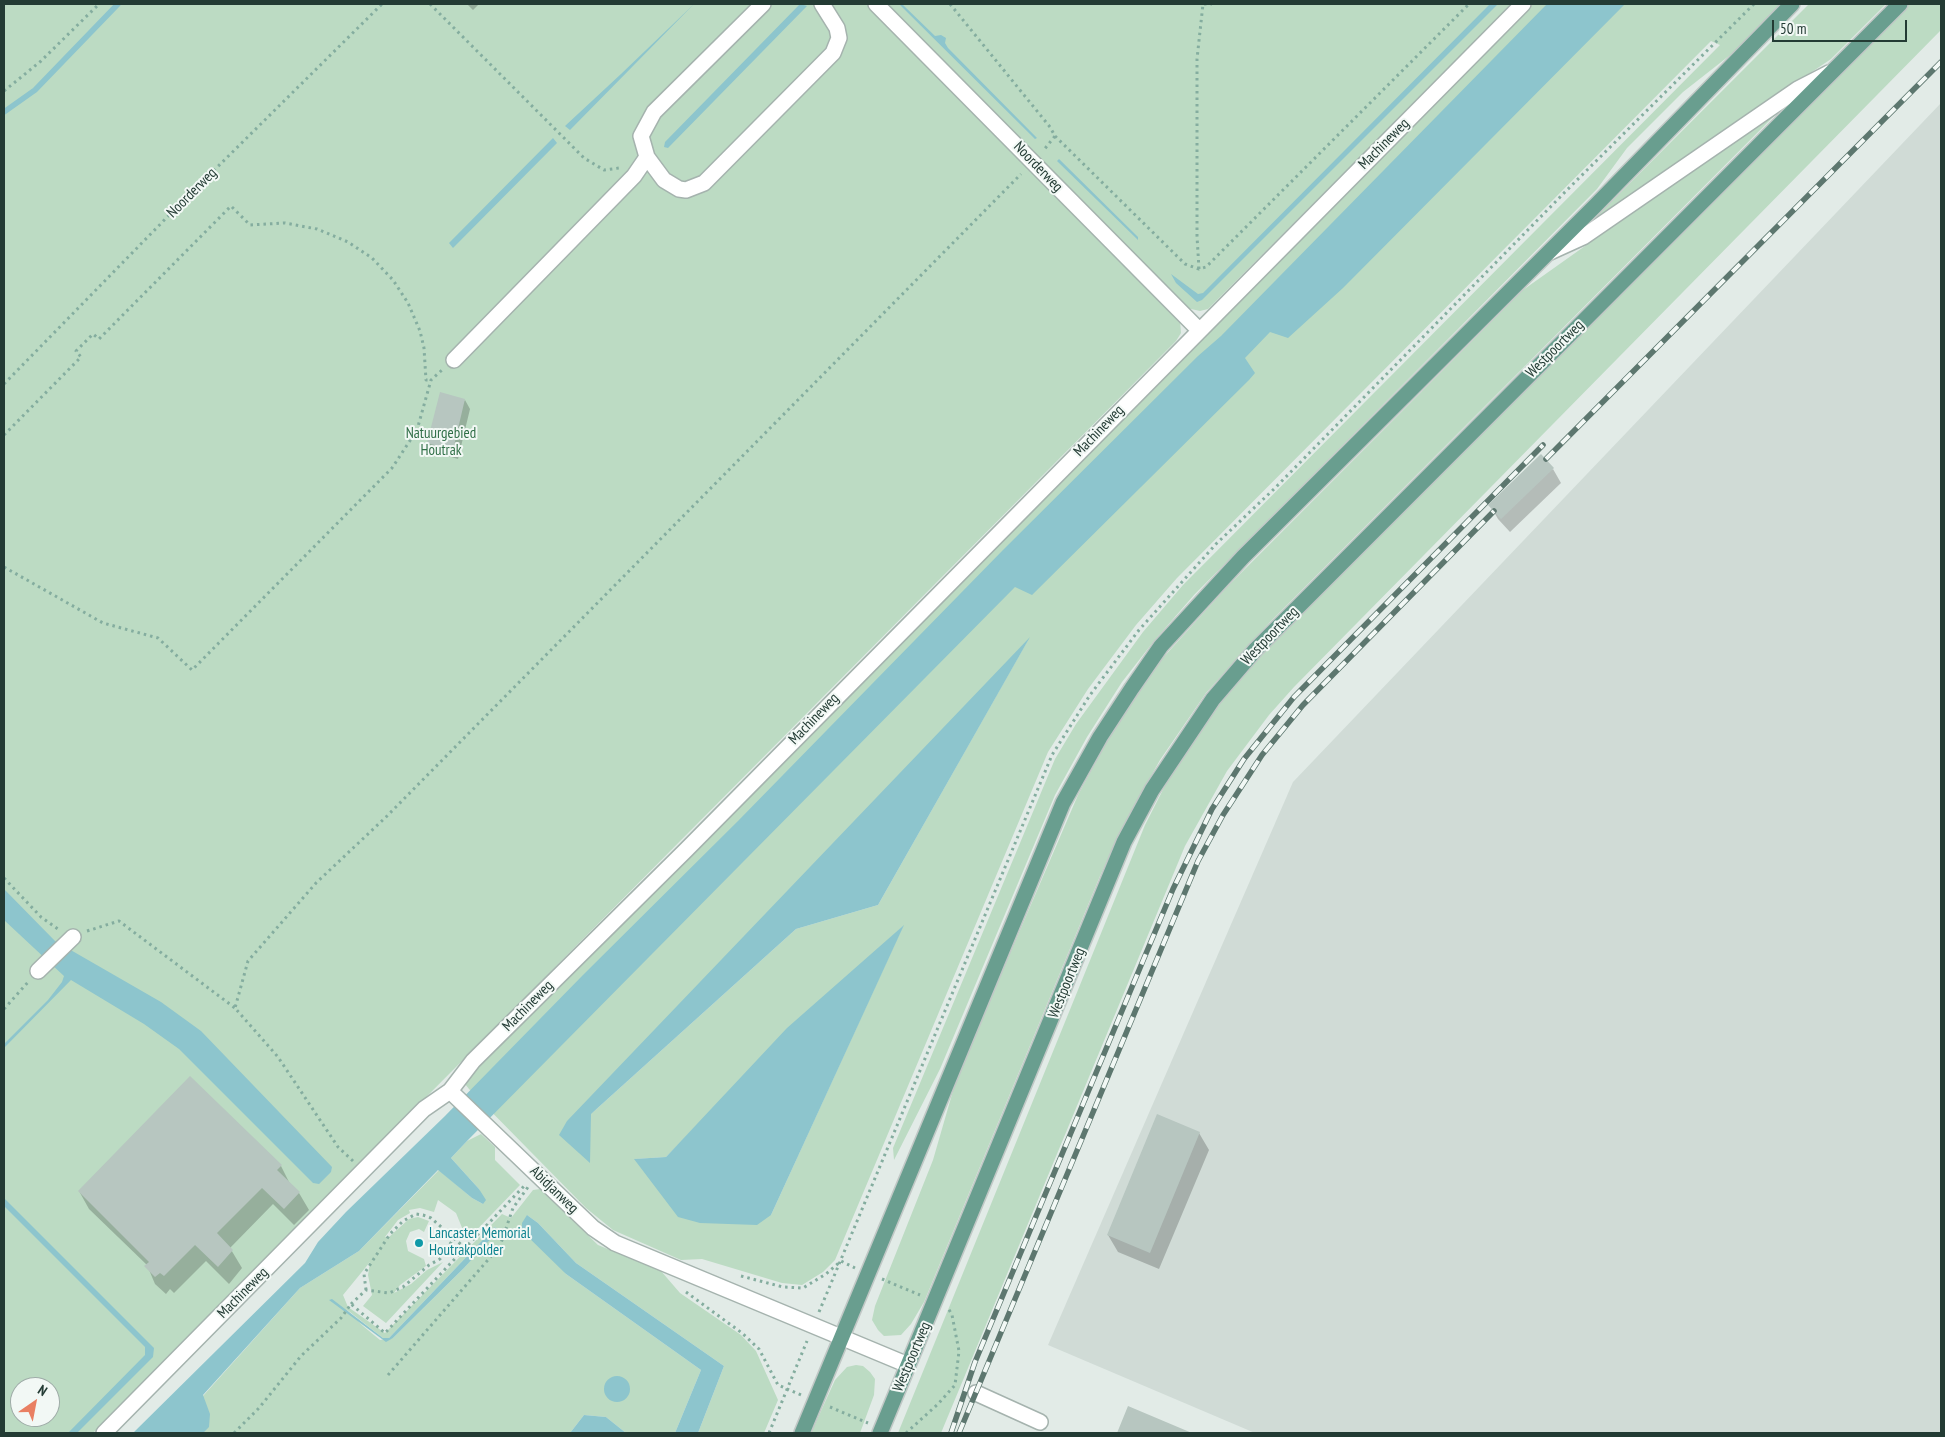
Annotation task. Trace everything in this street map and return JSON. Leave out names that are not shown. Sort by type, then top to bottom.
[{"type":"main road","points":[[802,1433],[1063,804],[1100,737],[1161,646],[1243,557],[1546,254],[1792,4]]},
{"type":"main road","name":"Westpoortweg","points":[[881,1431],[1124,842],[1152,790],[1213,698],[1256,648],[1900,4]]},
{"type":"street","points":[[763,4],[654,112],[641,136],[645,153],[664,180],[679,189],[686,190],[704,183],[833,53],[837,46],[838,33],[832,18],[822,4]]},
{"type":"street","name":"Noorderweg","points":[[876,4],[1200,330]]},
{"type":"street","name":"Machineweg","points":[[104,1433],[424,1109],[455,1095],[473,1061],[686,850],[1523,4]]},
{"type":"street","points":[[1546,254],[1583,236],[1798,89],[1831,72]]},
{"type":"street","points":[[454,360],[627,184],[645,153]]},
{"type":"street","points":[[38,971],[75,936]]},
{"type":"street","name":"Abidjanweg","points":[[455,1095],[593,1228],[615,1243],[908,1365]]},
{"type":"street","points":[[976,1393],[1040,1422]]},
{"type":"path","points":[[4,91],[41,61],[99,4]]},
{"type":"path","name":"Noorderweg","points":[[4,384],[199,185],[382,4]]},
{"type":"path","points":[[430,4],[478,54],[591,163],[604,170],[616,169],[645,153]]},
{"type":"path","points":[[950,4],[1050,127],[1055,136],[1186,264],[1199,269],[1206,267],[1469,4]]},
{"type":"path","points":[[1199,269],[1197,236],[1197,78],[1204,4],[1212,4]]},
{"type":"path","points":[[769,1433],[1052,754],[1086,701],[1139,630],[1216,544],[1274,489],[1566,191],[1754,4]]},
{"type":"path","points":[[235,1008],[248,961],[316,883],[386,817],[1033,162],[1055,136]]},
{"type":"path","points":[[4,435],[81,357],[76,351],[93,334],[99,339],[231,206],[250,225],[285,223],[317,229],[348,242],[372,258],[393,280],[411,309],[424,348],[426,380],[431,380]]},
{"type":"path","points":[[4,568],[103,624],[158,638],[192,670],[392,468],[417,430],[431,380],[454,360]]},
{"type":"path","points":[[4,878],[47,922],[75,936],[119,921],[235,1008],[278,1057],[338,1147],[364,1171]]},
{"type":"path","points":[[4,1009],[26,984]]},
{"type":"path","points":[[351,1305],[385,1333],[528,1182],[528,1189],[513,1208],[500,1246],[388,1374]]},
{"type":"path","points":[[366,1290],[364,1274],[390,1234],[411,1216],[423,1215],[431,1218],[465,1248]]},
{"type":"path","points":[[366,1290],[389,1293],[403,1287],[429,1265],[440,1259],[454,1238]]},
{"type":"path","points":[[672,1268],[686,1292],[742,1333],[759,1349],[778,1385],[881,1431]]},
{"type":"path","points":[[234,1433],[259,1408],[301,1356],[341,1318],[366,1290]]},
{"type":"path","points":[[906,1433],[938,1404],[955,1385]]},
{"type":"shaded area","points":[[1941,103],[1941,1433],[1255,1433],[1048,1345],[1293,782]]},
{"type":"green space","name":"Natuurgebied Houtrak","points":[[4,4],[1513,4],[1208,309],[1200,311],[1191,309],[1180,320],[1181,333],[1176,341],[93,1433],[4,1433]]},
{"type":"green space","points":[[1533,4],[1782,4],[1734,52],[1683,92],[1627,148],[1597,189],[1194,595],[1122,682],[1087,737],[1055,795],[940,1069],[894,1160],[893,1148],[1055,759],[1076,724],[1143,632],[1183,585],[1720,45],[1711,41],[1177,578],[1136,625],[1088,689],[1048,752],[835,1260],[823,1272],[802,1285],[782,1283],[702,1259],[681,1260],[613,1230],[586,1208],[469,1089],[465,1084],[471,1073]],"holes":[[[1028,640],[878,905],[796,929],[591,1114]],[[903,926],[771,1215],[635,1159],[666,1157],[723,1099]]]},
{"type":"green space","points":[[1809,4],[1886,4],[1831,59],[1594,219]]},
{"type":"green space","points":[[1909,4],[1941,4],[1941,30],[1294,687],[1269,715],[1227,771],[1185,846],[941,1433],[898,1433],[1145,825],[1174,768],[1218,703],[1276,637]]},
{"type":"green space","points":[[1788,102],[1270,622],[1206,693],[1160,760],[1128,817],[1100,876],[924,1302],[911,1324],[901,1335],[884,1336],[872,1320],[875,1306],[933,1160],[957,1077],[1078,795],[1112,732],[1161,660],[1227,587],[1523,290]]},
{"type":"green space","points":[[481,1134],[495,1147],[495,1160],[520,1185],[467,1240],[456,1213],[438,1200],[434,1212],[420,1208],[409,1210],[410,1213],[398,1220],[385,1237],[389,1237],[409,1219],[418,1217],[429,1221],[424,1232],[419,1229],[410,1232],[406,1241],[408,1251],[424,1259],[426,1266],[400,1285],[394,1293],[411,1284],[427,1270],[443,1262],[386,1323],[363,1306],[372,1295],[368,1275],[370,1262],[343,1295],[348,1307],[385,1333],[502,1214],[511,1218],[533,1190],[540,1189],[598,1245],[661,1271],[680,1293],[741,1335],[756,1351],[778,1400],[764,1433],[698,1433],[724,1366],[576,1263],[538,1223],[527,1215],[566,1274],[701,1370],[675,1433],[626,1433],[606,1417],[584,1415],[570,1433],[197,1433],[203,1396],[300,1288],[359,1251],[439,1170],[472,1198],[483,1204],[479,1189],[451,1158],[467,1141]],"holes":[[[495,1227],[498,1230],[464,1268],[393,1338],[380,1340],[346,1309],[383,1338],[389,1338]]]},
{"type":"green space","points":[[863,1366],[875,1379],[874,1395],[860,1433],[811,1433],[835,1380],[847,1367]]},
{"type":"water","points":[[694,4],[570,130],[565,126],[621,74]]},
{"type":"water","points":[[800,4],[807,6],[668,148],[664,147],[665,142]]},
{"type":"water","points":[[899,4],[902,4],[935,36],[941,35],[946,38],[945,43],[948,48],[1037,138],[1035,139]]},
{"type":"water","points":[[1490,4],[1498,4],[1202,300],[1197,302],[1176,283],[1171,274],[1198,294],[1203,293]]},
{"type":"water","points":[[1547,4],[1625,4],[1343,288],[1288,338],[1270,332],[1245,358],[1255,373],[1249,380],[1032,595],[1015,587],[467,1141],[451,1158],[479,1189],[486,1200],[483,1204],[472,1198],[438,1170],[359,1251],[300,1288],[203,1395],[210,1414],[209,1427],[203,1433],[133,1433],[305,1263],[318,1242],[346,1212],[445,1116],[738,821],[1003,550],[1198,356],[1221,336]]},
{"type":"water","points":[[553,138],[557,143],[453,248],[449,243]]},
{"type":"water","points":[[1059,159],[1138,237],[1138,240],[1057,161]]},
{"type":"water","points":[[1030,637],[878,905],[796,929],[591,1114],[590,1163],[559,1135],[567,1121]]},
{"type":"water","points":[[4,889],[55,941],[161,1002],[201,1031],[332,1167],[331,1172],[319,1184],[313,1183],[179,1049],[144,1024],[71,980],[4,1048],[4,1044],[48,1000],[62,982],[64,976],[4,920]]},
{"type":"water","points":[[904,925],[771,1215],[757,1225],[700,1223],[678,1217],[634,1159],[666,1157],[787,1028]]},
{"type":"water","points":[[4,1198],[154,1348],[153,1357],[77,1433],[68,1433],[145,1355],[145,1347],[4,1206]]},
{"type":"water","points":[[527,1215],[538,1223],[576,1263],[724,1366],[698,1433],[675,1433],[701,1370],[566,1274],[522,1231],[522,1223]]},
{"type":"water","points":[[495,1227],[498,1231],[464,1268],[393,1338],[386,1342],[329,1300],[332,1299],[383,1338],[389,1338]]},
{"type":"water","points":[[617,1376],[626,1380],[630,1389],[626,1398],[617,1402],[608,1398],[604,1389],[608,1380]]},
{"type":"water","points":[[584,1415],[606,1417],[626,1433],[570,1433]]},
{"type":"building","points":[[440,392],[465,399],[453,450],[427,443]]},
{"type":"building","points":[[1541,454],[1554,468],[1501,519],[1488,505]]},
{"type":"building","points":[[190,1076],[282,1165],[277,1170],[300,1192],[284,1209],[262,1188],[217,1233],[233,1250],[218,1267],[195,1245],[164,1276],[160,1273],[155,1277],[144,1266],[149,1262],[78,1191]]},
{"type":"building","points":[[1157,1114],[1200,1132],[1150,1253],[1107,1235]]},
{"type":"building","points":[[1128,1406],[1192,1433],[1117,1433]]},
{"type":"waterway","points":[[4,112],[35,90],[118,4]]},
{"type":"railway","points":[[1546,459],[1941,62]]},
{"type":"railway","points":[[951,1433],[975,1362],[1173,889],[1212,809],[1244,759],[1294,697],[1543,445]]},
{"type":"railway","points":[[959,1433],[1198,861],[1223,815],[1262,755],[1303,705],[1494,511]]},
{"type":"place","name":"Lancaster Memorial Houtrakpolder","points":[[419,1243]]}]
